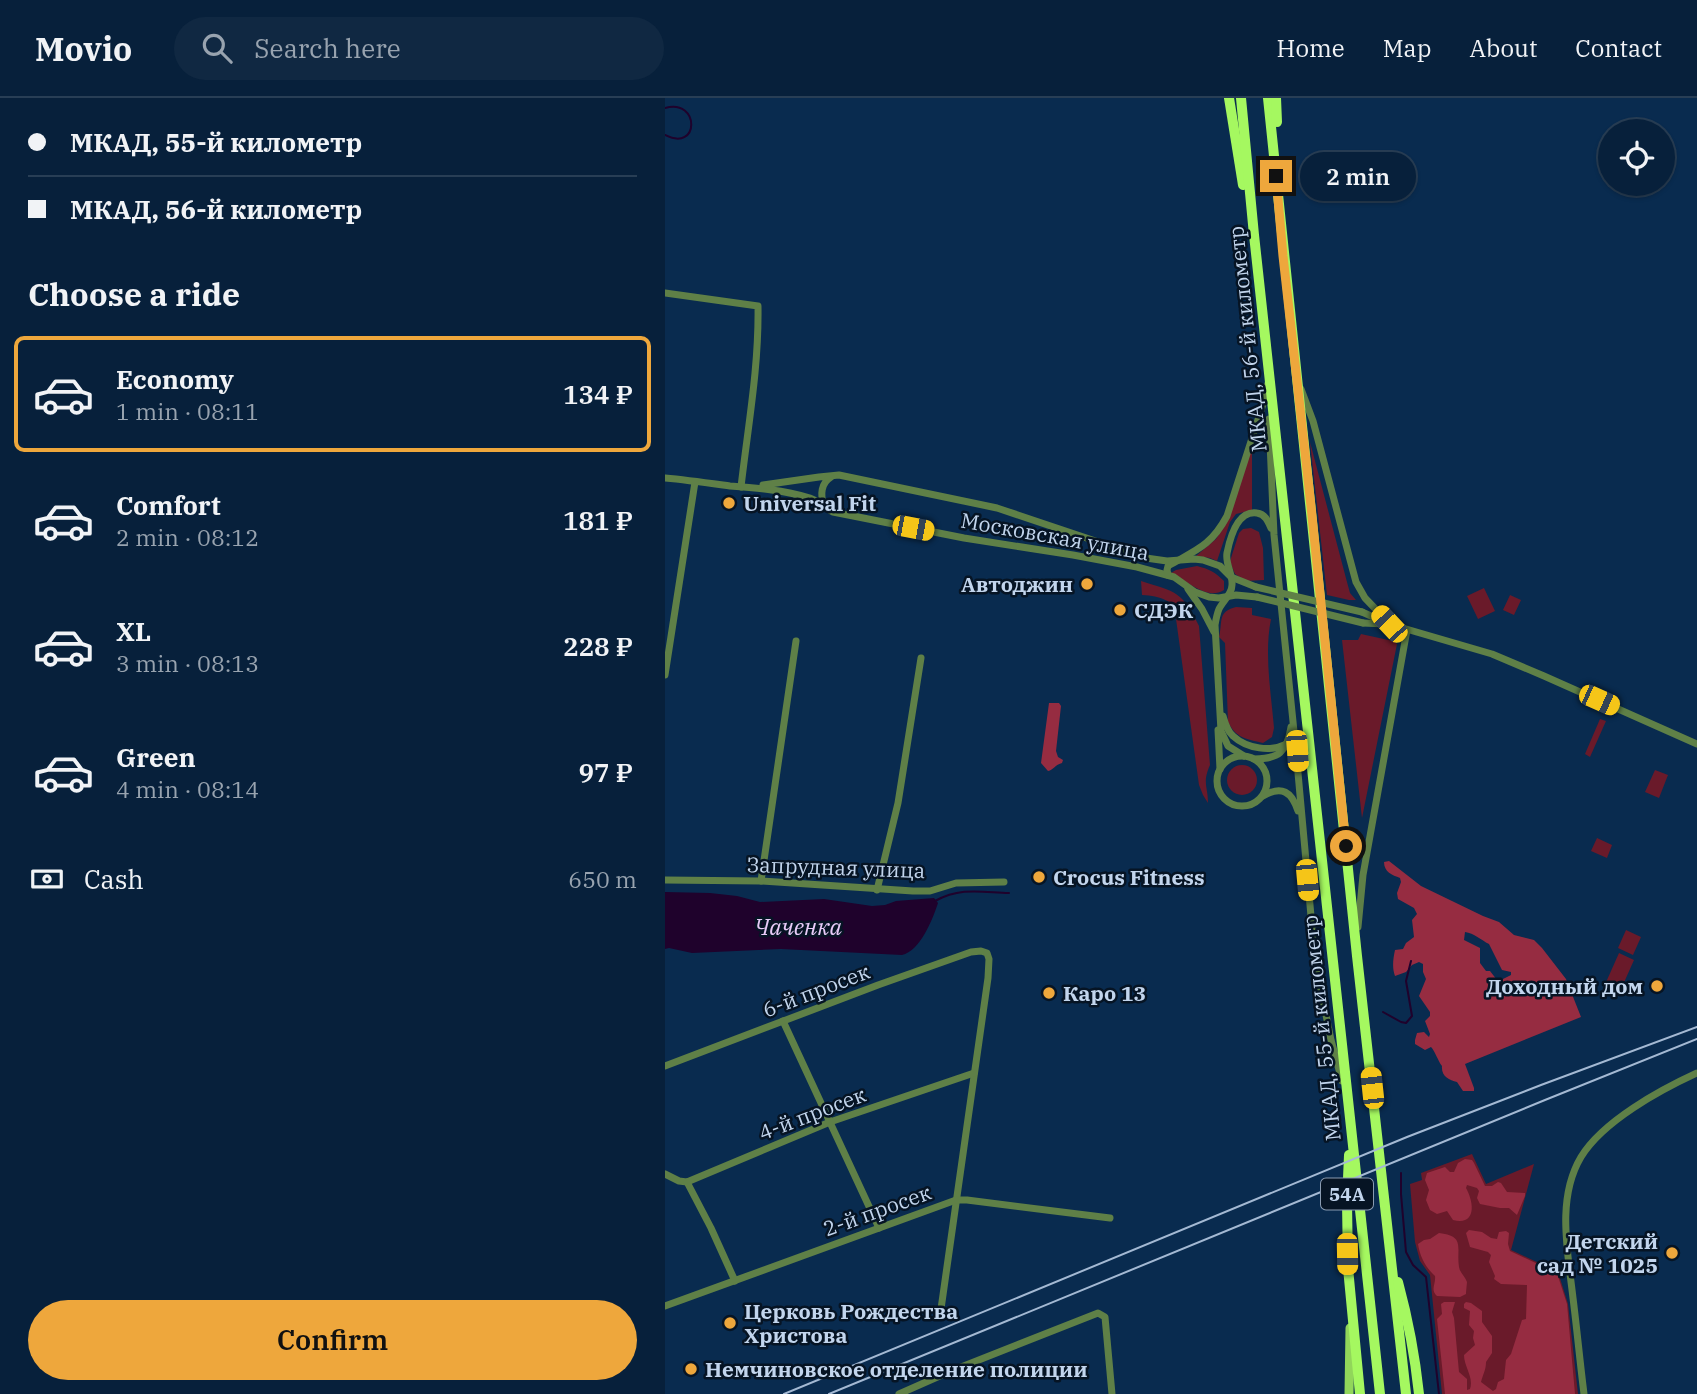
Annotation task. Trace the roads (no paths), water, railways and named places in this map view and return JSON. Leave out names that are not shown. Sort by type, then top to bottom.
[{"type":"highway","points":[[1229,98],[1240,171],[1254,235]]},
{"type":"highway","name":"МКАД, 56-й километр","points":[[1241,98],[1292,575]]},
{"type":"highway","points":[[1268,98],[1296,377]]},
{"type":"highway","points":[[1276,98],[1279,202]]},
{"type":"highway","name":"МКАД, 55-й километр","points":[[1296,377],[1406,1394]]},
{"type":"highway","name":"МКАД, 55-й километр","points":[[1292,575],[1380,1394]]},
{"type":"highway","name":"54А","points":[[1350,1121],[1348,1268],[1360,1394]]},
{"type":"highway","points":[[1389,1252],[1407,1315],[1416,1360],[1419,1394]]},
{"type":"main road","points":[[1349,1394],[1351,1313]]},
{"type":"street","points":[[665,293],[758,306],[757,370],[741,487]]},
{"type":"street","points":[[1269,359],[1274,535],[1314,960],[1348,1102]]},
{"type":"street","points":[[1296,377],[1314,421],[1356,582],[1365,598],[1389,624],[1492,654],[1697,744]]},
{"type":"street","points":[[1168,576],[1168,566],[1209,542],[1220,530],[1227,516],[1268,383]]},
{"type":"street","points":[[824,505],[821,494],[824,484],[835,475]]},
{"type":"street","name":"Московская улица","points":[[665,478],[755,487],[835,475],[984,504],[1135,555],[1167,561],[1194,559],[1212,562],[1231,577],[1256,587],[1362,612],[1389,624]]},
{"type":"street","points":[[665,675],[695,481]]},
{"type":"street","name":"Московская улица","points":[[755,487],[808,498],[833,512],[964,538],[1137,567],[1174,578],[1195,592],[1209,597],[1257,597],[1363,623],[1389,624]]},
{"type":"street","points":[[1274,535],[1268,519],[1258,513],[1246,514],[1235,527],[1227,556],[1232,585],[1219,608],[1215,634],[1221,726],[1225,742],[1244,756],[1254,759],[1275,757],[1287,744],[1292,709]]},
{"type":"street","points":[[1185,585],[1202,608],[1215,634]]},
{"type":"street","points":[[1363,623],[1373,617],[1372,606]]},
{"type":"street","points":[[1357,956],[1363,875],[1408,630]]},
{"type":"street","points":[[761,881],[796,641]]},
{"type":"street","points":[[877,890],[898,803],[921,658]]},
{"type":"street","points":[[1220,705],[1228,730],[1239,740],[1262,748],[1287,744]]},
{"type":"street","points":[[1220,705],[1217,725],[1220,769],[1218,784],[1221,793],[1236,805],[1255,803],[1266,788],[1264,769],[1254,759]]},
{"type":"street","points":[[1220,769],[1230,759],[1244,756]]},
{"type":"street","points":[[1262,796],[1277,791],[1290,796],[1295,802],[1302,826]]},
{"type":"street","name":"Запрудная улица","points":[[665,880],[761,881],[877,890],[930,891],[956,883],[1004,882]]},
{"type":"street","name":"6-й просек","points":[[665,1066],[878,985],[971,952],[981,951],[987,953],[989,959],[974,1073]]},
{"type":"street","points":[[783,1021],[879,1228]]},
{"type":"street","points":[[940,1316],[974,1073]]},
{"type":"street","name":"4-й просек","points":[[687,1182],[830,1122],[974,1073]]},
{"type":"street","points":[[1584,1394],[1566,1240],[1566,1205],[1573,1177],[1580,1159],[1605,1129],[1651,1097],[1697,1073]]},
{"type":"street","points":[[665,1174],[687,1182],[735,1281]]},
{"type":"street","name":"2-й просек","points":[[665,1306],[956,1200],[1110,1218]]},
{"type":"street","points":[[899,1394],[1093,1313],[1105,1317],[1112,1394]]},
{"type":"water","points":[[665,892],[710,893],[760,902],[824,899],[872,906],[934,898],[938,903],[920,942],[902,955],[781,949],[692,953],[665,949]]},
{"type":"waterway","points":[[665,108],[676,107],[685,111],[691,124],[690,132],[685,137],[676,139],[665,135]]},
{"type":"waterway","name":"Чаченка","points":[[935,901],[962,892],[1009,893]]},
{"type":"waterway","points":[[1383,1012],[1406,1023],[1412,1016],[1406,981],[1411,961]]},
{"type":"waterway","points":[[1401,1173],[1406,1252],[1413,1265],[1426,1277],[1439,1394]]},
{"type":"railway","points":[[784,1394],[1407,1137],[1697,1027]]},
{"type":"railway","points":[[829,1394],[1697,1039]]},
{"type":"place","name":"Universal Fit","points":[[729,503]]},
{"type":"place","name":"Автоджин","points":[[1087,584]]},
{"type":"place","name":"СДЭК","points":[[1120,610]]},
{"type":"place","name":"Crocus Fitness","points":[[1039,877]]},
{"type":"place","name":"Доходный дом","points":[[1657,986]]},
{"type":"place","name":"Каро 13","points":[[1049,993]]},
{"type":"place","name":"Детский сад № 1025","points":[[1672,1253]]},
{"type":"place","name":"Церковь Рождества Христова","points":[[730,1323]]},
{"type":"place","name":"Немчиновское отделение полиции","points":[[691,1369]]}]
